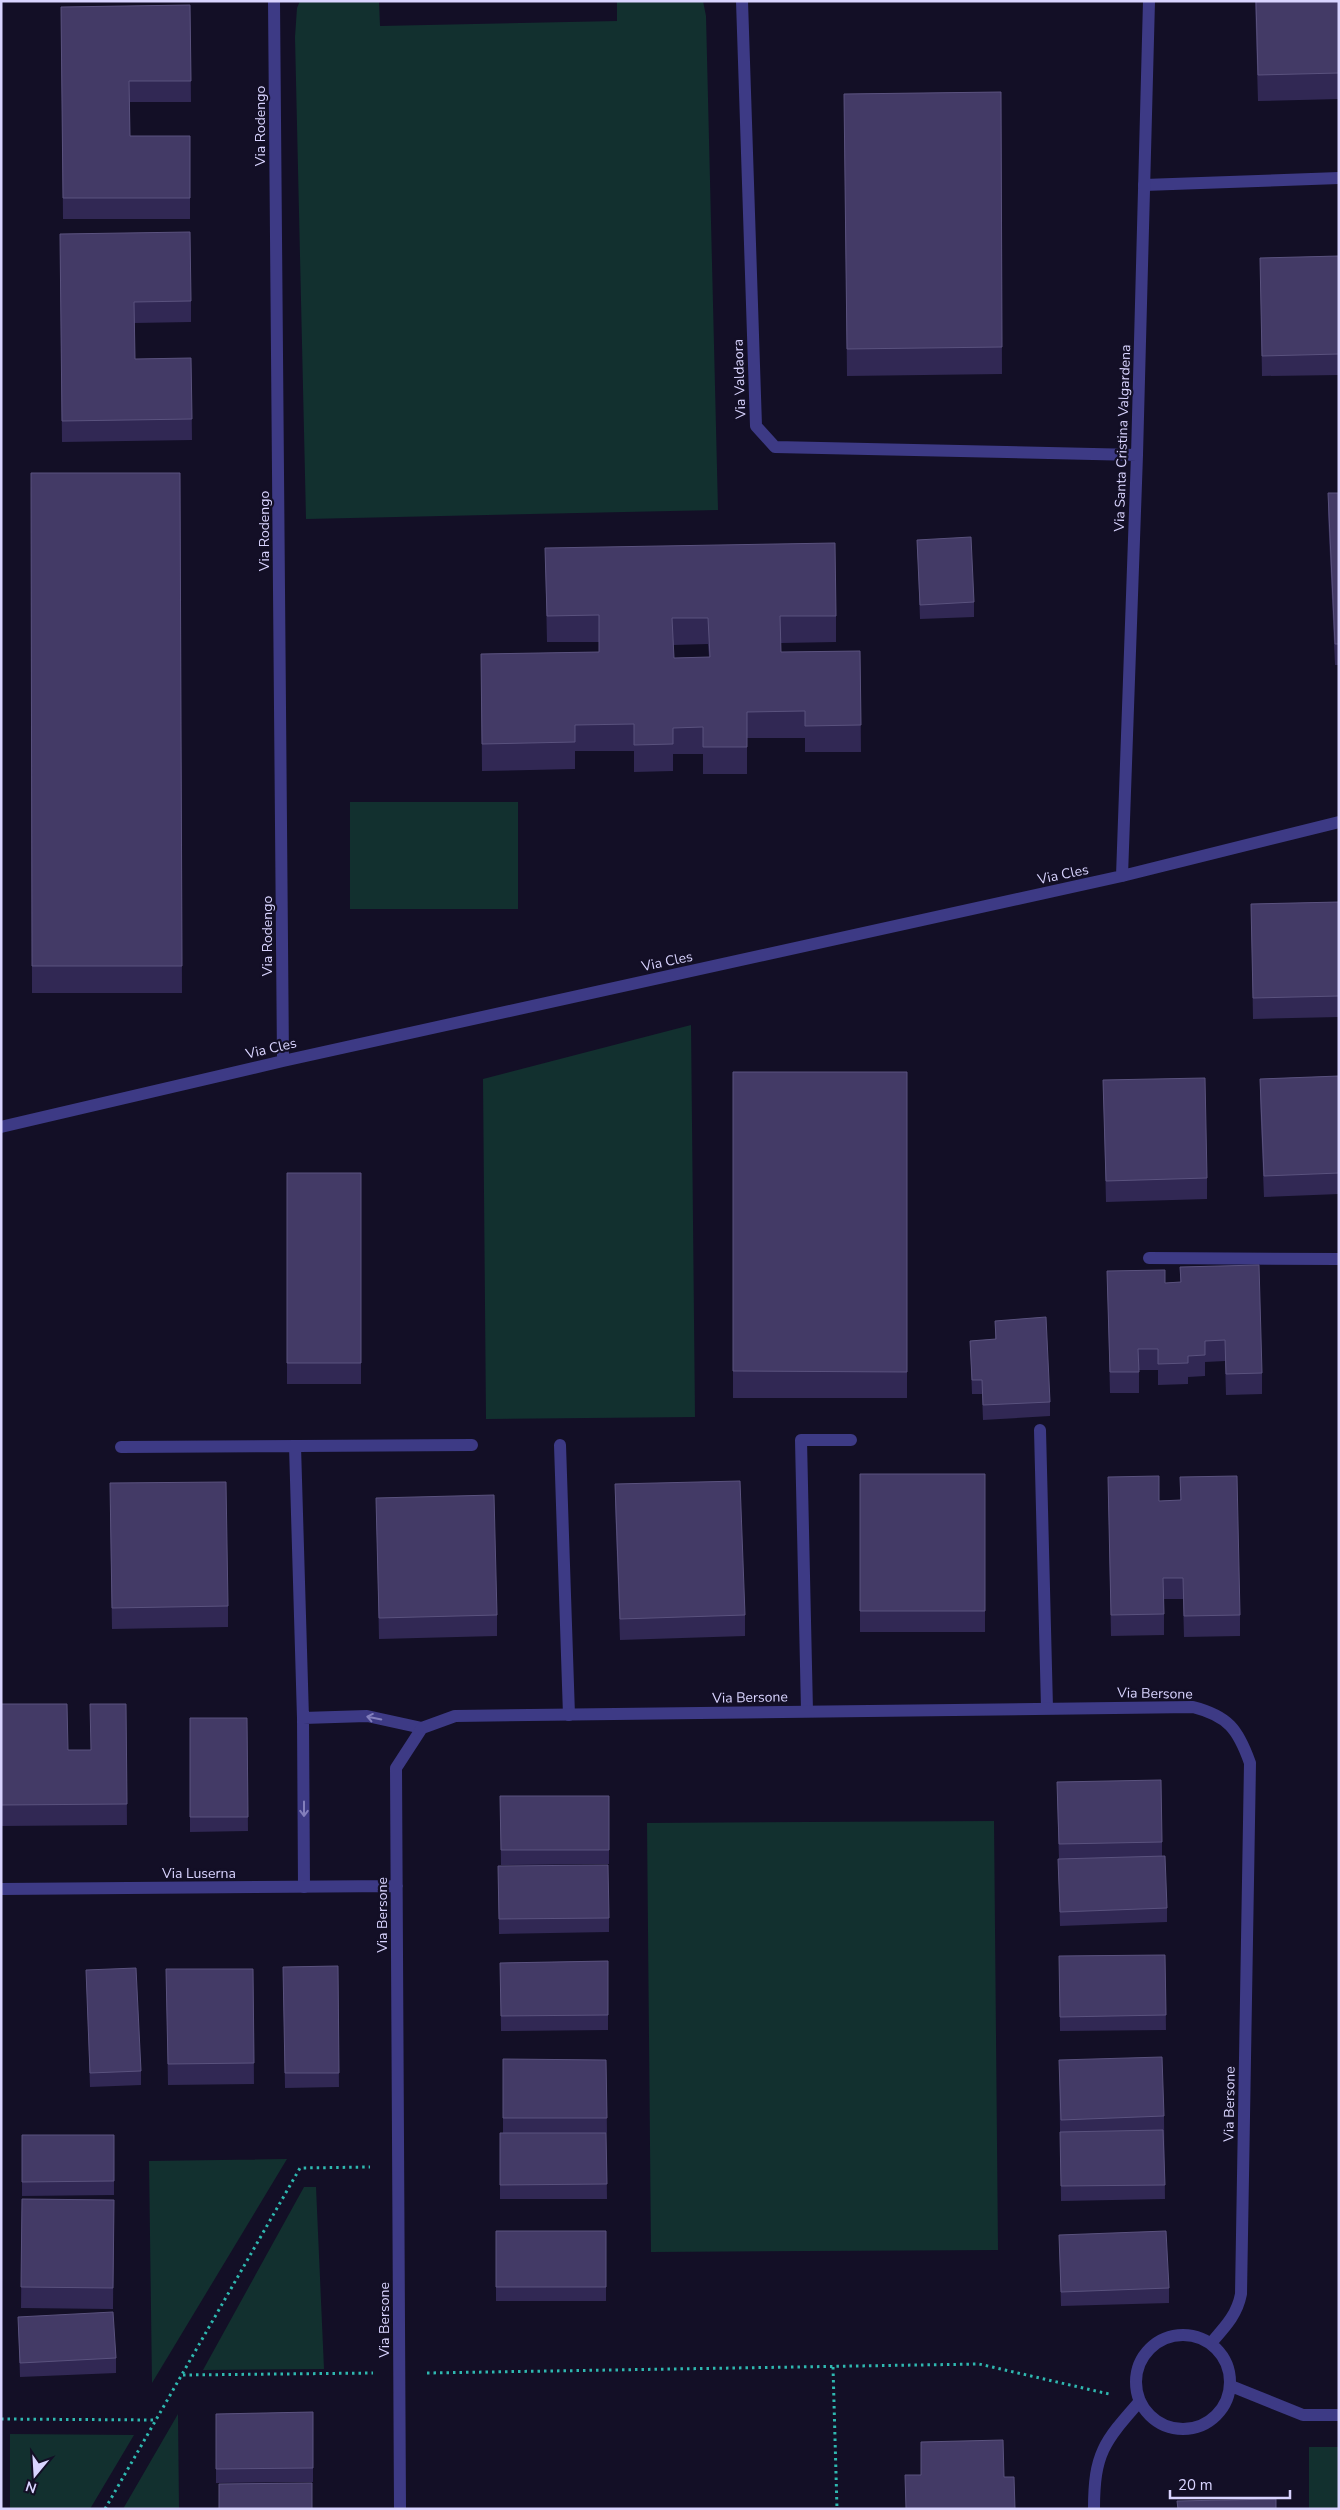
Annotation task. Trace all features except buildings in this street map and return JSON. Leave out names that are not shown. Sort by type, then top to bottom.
[{"type":"street","name":"Via Rodengo","points":[[274,1],[283,1061]]},
{"type":"street","name":"Via Valdaora","points":[[742,1],[756,426],[775,447],[1137,454]]},
{"type":"street","name":"Via Santa Cristina Valgardena","points":[[1122,876],[1137,454],[1149,1]]},
{"type":"street","points":[[1144,185],[1339,178]]},
{"type":"street","name":"Via Cles","points":[[1,1127],[283,1061],[1122,876],[1339,822]]},
{"type":"street","points":[[1149,1258],[1339,1259]]},
{"type":"street","points":[[1040,1430],[1047,1708]]},
{"type":"street","points":[[807,1711],[800,1440],[851,1440]]},
{"type":"street","points":[[121,1447],[472,1445]]},
{"type":"street","points":[[560,1445],[569,1715]]},
{"type":"street","points":[[295,1446],[303,1718],[304,1887]]},
{"type":"street","name":"Via Bersone","points":[[400,2509],[396,1768],[422,1728],[455,1716],[1193,1706],[1210,1711],[1227,1721],[1242,1739],[1250,1763],[1241,2294],[1238,2308],[1232,2318],[1211,2343]]},
{"type":"street","points":[[303,1718],[367,1716],[422,1728]]},
{"type":"street","name":"Via Luserna","points":[[1,1889],[397,1886]]},
{"type":"street","points":[[1181,2334],[1197,2336],[1211,2343],[1227,2362],[1231,2386],[1226,2402],[1218,2414],[1206,2424],[1191,2429],[1176,2429],[1161,2424],[1149,2414],[1140,2402],[1136,2386],[1136,2371],[1142,2357],[1153,2345],[1166,2337],[1181,2334]]},
{"type":"street","points":[[1231,2386],[1303,2415],[1339,2415]]},
{"type":"street","points":[[1094,2509],[1094,2478],[1099,2456],[1109,2436],[1140,2402]]},
{"type":"path","points":[[104,2509],[183,2375],[300,2168],[398,2166]]},
{"type":"path","points":[[183,2375],[979,2364],[1140,2402]]},
{"type":"path","points":[[833,2367],[836,2509]]},
{"type":"path","points":[[1,2419],[156,2420]]},
{"type":"green space","points":[[300,1],[379,1],[380,26],[617,21],[617,1],[703,1],[706,16],[718,510],[306,519],[295,37],[297,8]]},
{"type":"green space","points":[[350,802],[518,802],[518,909],[350,909]]},
{"type":"green space","points":[[691,1025],[695,1417],[486,1419],[483,1079]]},
{"type":"green space","points":[[994,1821],[998,2250],[651,2252],[647,1823]]},
{"type":"green space","points":[[287,2159],[152,2383],[149,2161]]},
{"type":"green space","points":[[304,2187],[316,2187],[324,2369],[203,2370]]},
{"type":"green space","points":[[178,2414],[179,2509],[123,2509]]},
{"type":"green space","points":[[10,2434],[134,2435],[90,2509],[10,2509]]},
{"type":"green space","points":[[1309,2447],[1339,2447],[1339,2509],[1309,2509]]}]
